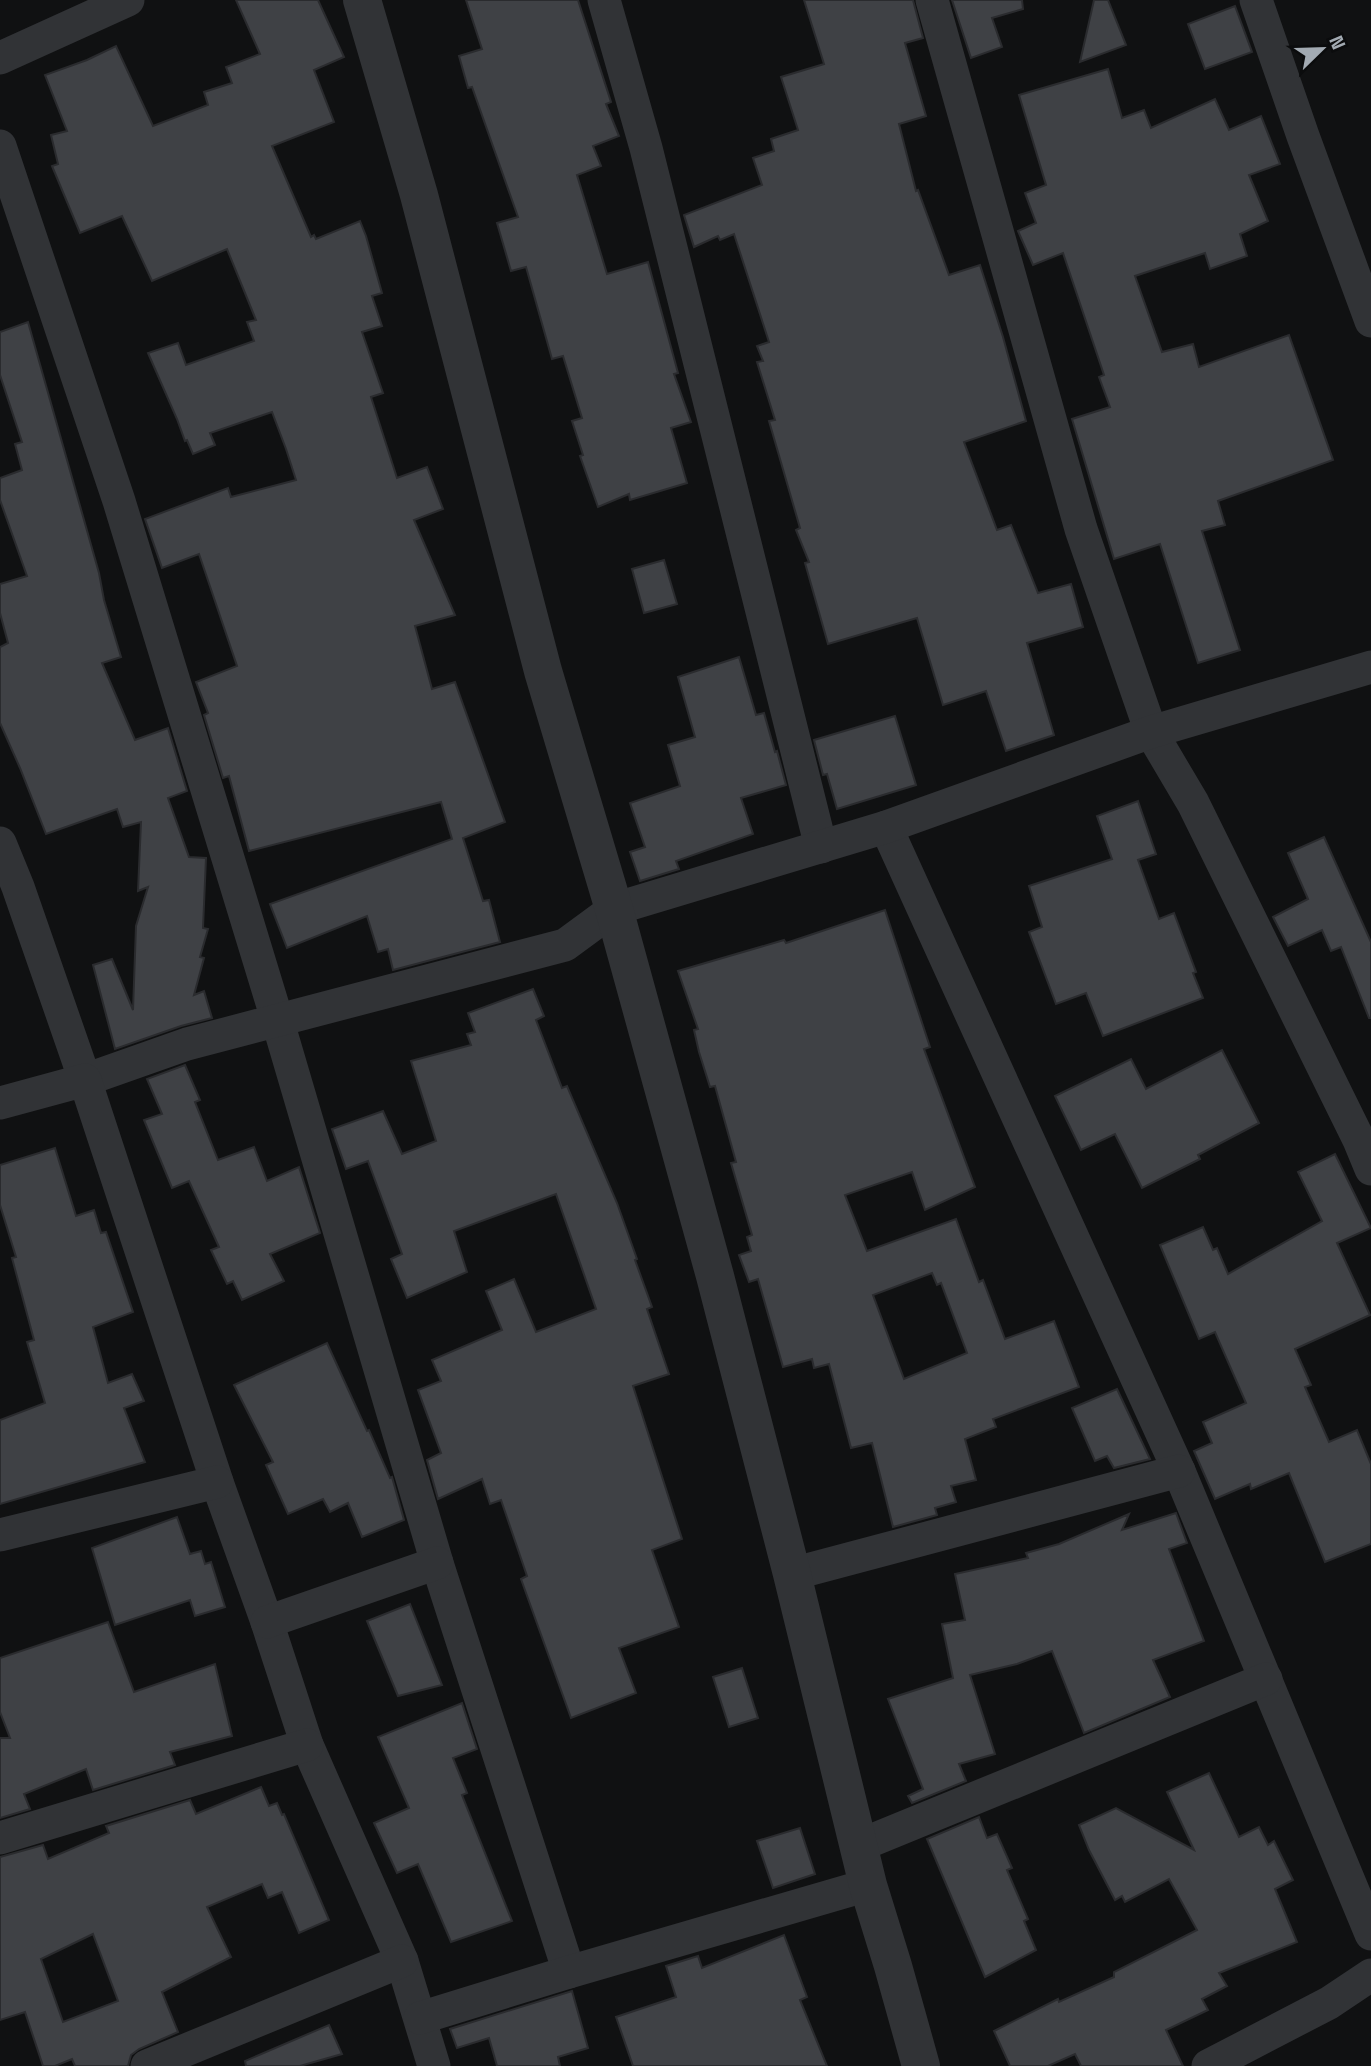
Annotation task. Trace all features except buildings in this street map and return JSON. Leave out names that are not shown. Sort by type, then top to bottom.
[{"type":"street","points":[[0,58],[128,0]]},
{"type":"street","points":[[362,0],[419,195],[543,671],[614,909],[715,1276],[868,1885],[921,2066]]},
{"type":"street","points":[[604,0],[646,148],[821,847]]},
{"type":"street","points":[[932,0],[1081,529],[1151,732],[1193,803],[1371,1169]]},
{"type":"street","points":[[1256,0],[1371,321]]},
{"type":"street","points":[[0,146],[119,501],[277,1019],[438,1563],[569,1972]]},
{"type":"street","points":[[0,1103],[85,1080],[187,1044],[565,945],[614,909],[886,827],[1151,732],[1371,667]]},
{"type":"street","points":[[886,827],[1179,1471],[1371,1934]]},
{"type":"street","points":[[0,843],[9,889],[85,1080],[307,1745],[402,1961],[434,2066]]},
{"type":"street","points":[[792,1574],[1179,1471]]},
{"type":"street","points":[[0,1535],[217,1482]]},
{"type":"street","points":[[267,1622],[438,1563]]},
{"type":"street","points":[[858,1846],[1266,1679]]},
{"type":"street","points":[[0,1838],[307,1745]]},
{"type":"street","points":[[420,2018],[868,1885]]},
{"type":"street","points":[[147,2066],[402,1961]]},
{"type":"street","points":[[1208,2066],[1329,2003],[1371,1975]]}]
